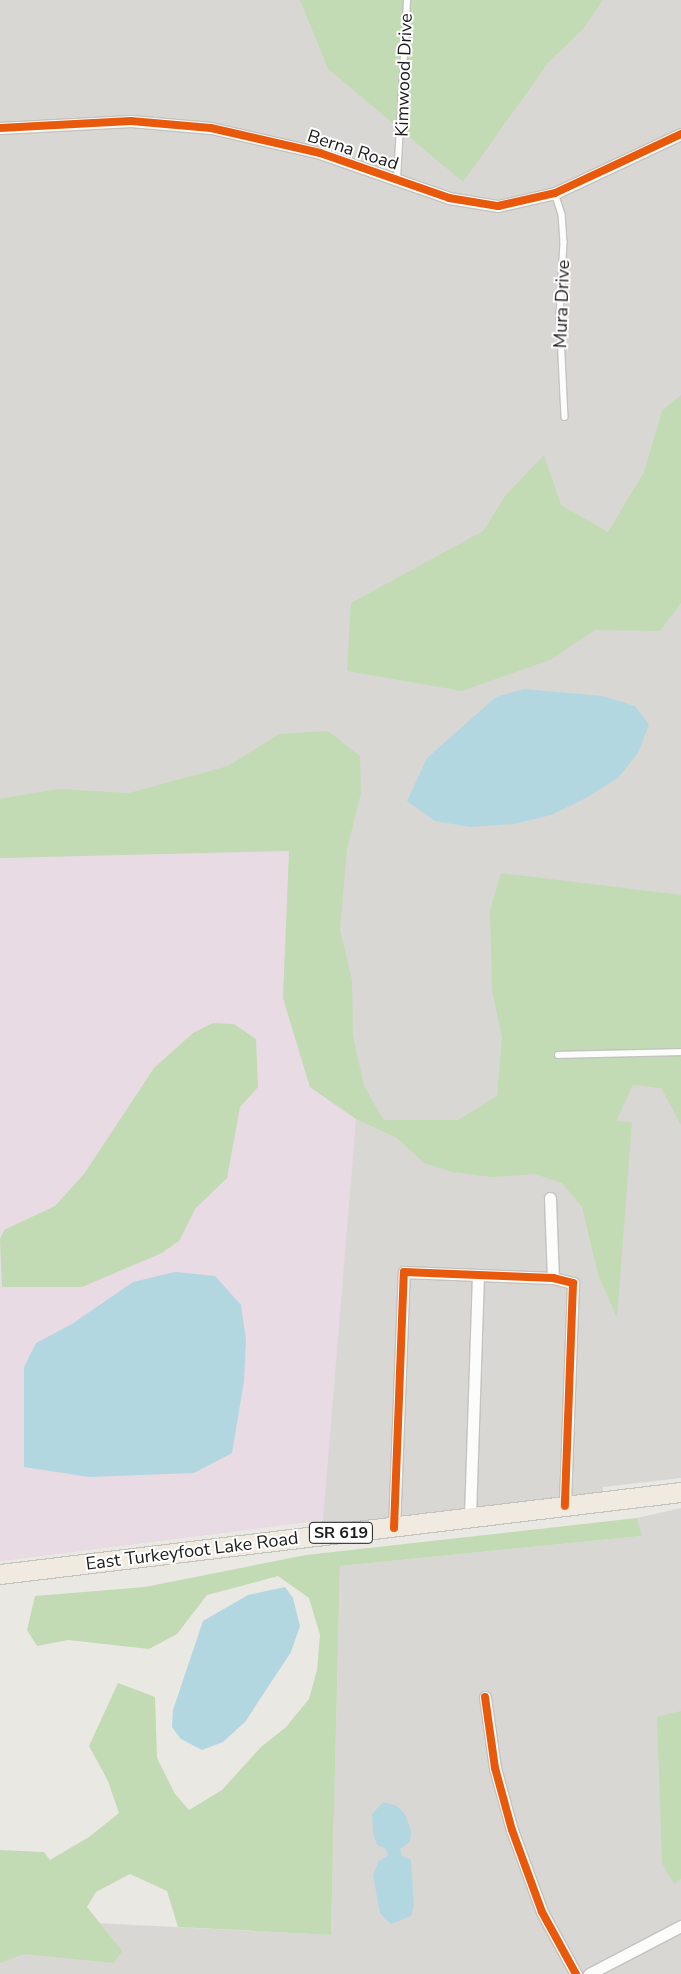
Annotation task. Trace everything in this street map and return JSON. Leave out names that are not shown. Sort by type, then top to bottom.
[{"type":"main road","name":"East Turkeyfoot Lake Road","points":[[0,1574],[681,1492]]},
{"type":"street","name":"Berna Road","points":[[0,128],[131,122],[211,128],[320,153],[397,180],[478,205],[518,204],[556,193],[681,134]]},
{"type":"street","points":[[550,1198],[554,1278]]},
{"type":"street","points":[[394,1528],[404,1272],[554,1278],[573,1283],[565,1506]]},
{"type":"street","points":[[470,1516],[478,1276]]},
{"type":"street","points":[[486,1697],[495,1768],[512,1830],[542,1912],[576,1974]]},
{"type":"street","points":[[589,1974],[681,1926]]},
{"type":"lane","name":"Kimwood Drive","points":[[397,180],[407,0]]},
{"type":"lane","name":"Mura Drive","points":[[556,193],[562,214],[564,242],[560,315],[565,417]]},
{"type":"lane","points":[[558,1055],[681,1052]]},
{"type":"shaded area","points":[[0,0],[681,0],[681,1478],[603,1487],[602,1502],[321,1535],[322,1520],[0,1561]]},
{"type":"shaded area","points":[[290,850],[283,998],[310,1087],[356,1119],[323,1520],[0,1561],[0,858]]},
{"type":"shaded area","points":[[681,1508],[681,1974],[0,1974],[0,1918],[331,1935],[340,1566],[641,1536],[637,1518]]},
{"type":"green space","points":[[300,0],[603,0],[583,29],[548,63],[463,182],[328,69]]},
{"type":"green space","points":[[681,395],[681,603],[660,631],[595,630],[550,660],[462,691],[347,671],[351,603],[483,531],[505,496],[544,455],[561,505],[608,532],[644,472],[662,411]]},
{"type":"green space","points":[[328,731],[360,756],[361,793],[347,849],[340,929],[352,980],[353,1036],[364,1086],[384,1120],[458,1120],[497,1096],[502,1037],[492,991],[490,910],[501,873],[681,895],[681,1125],[661,1088],[633,1085],[616,1121],[632,1122],[617,1318],[598,1274],[582,1207],[562,1183],[535,1174],[492,1177],[452,1172],[424,1163],[397,1138],[356,1119],[310,1087],[283,998],[289,851],[0,858],[0,799],[58,789],[129,793],[228,766],[279,734]]},
{"type":"green space","points":[[213,1023],[234,1024],[256,1039],[258,1087],[240,1107],[227,1178],[195,1209],[179,1241],[162,1253],[82,1287],[2,1287],[0,1239],[4,1230],[55,1206],[84,1174],[154,1068],[193,1033]]},
{"type":"green space","points":[[637,1518],[642,1536],[340,1566],[331,1935],[178,1927],[167,1891],[130,1874],[96,1892],[87,1907],[122,1951],[114,1963],[24,1954],[0,1963],[0,1850],[44,1852],[50,1860],[89,1837],[119,1813],[108,1781],[89,1746],[118,1683],[155,1697],[157,1758],[175,1794],[189,1810],[222,1790],[261,1747],[286,1727],[309,1699],[317,1670],[320,1635],[309,1598],[278,1576],[207,1595],[177,1634],[149,1649],[68,1640],[37,1646],[27,1630],[35,1596],[145,1587],[306,1555]]},
{"type":"green space","points":[[681,1711],[681,1879],[674,1884],[662,1863],[657,1717]]},
{"type":"water","points":[[524,689],[603,696],[635,706],[649,725],[638,753],[618,778],[584,799],[551,815],[514,824],[470,827],[435,821],[407,801],[427,758],[496,697]]},
{"type":"water","points":[[175,1272],[215,1276],[241,1305],[246,1340],[244,1381],[232,1453],[194,1473],[89,1477],[24,1467],[24,1367],[36,1343],[72,1324],[133,1282]]},
{"type":"water","points":[[285,1587],[293,1598],[300,1626],[291,1652],[245,1722],[223,1742],[202,1750],[181,1739],[172,1727],[173,1710],[203,1621],[248,1595]]},
{"type":"water","points":[[383,1802],[397,1806],[405,1814],[411,1831],[410,1842],[400,1849],[402,1856],[411,1860],[414,1906],[411,1916],[391,1924],[380,1913],[373,1876],[378,1862],[388,1855],[385,1848],[377,1845],[373,1833],[372,1814]]},
{"type":"cycle path","points":[[0,128],[131,121],[211,128],[320,153],[449,198],[498,206],[555,193],[681,134]]},
{"type":"cycle path","points":[[394,1528],[404,1272],[553,1278],[573,1283],[565,1506]]},
{"type":"cycle path","points":[[485,1697],[495,1768],[512,1830],[542,1912],[576,1974]]}]
